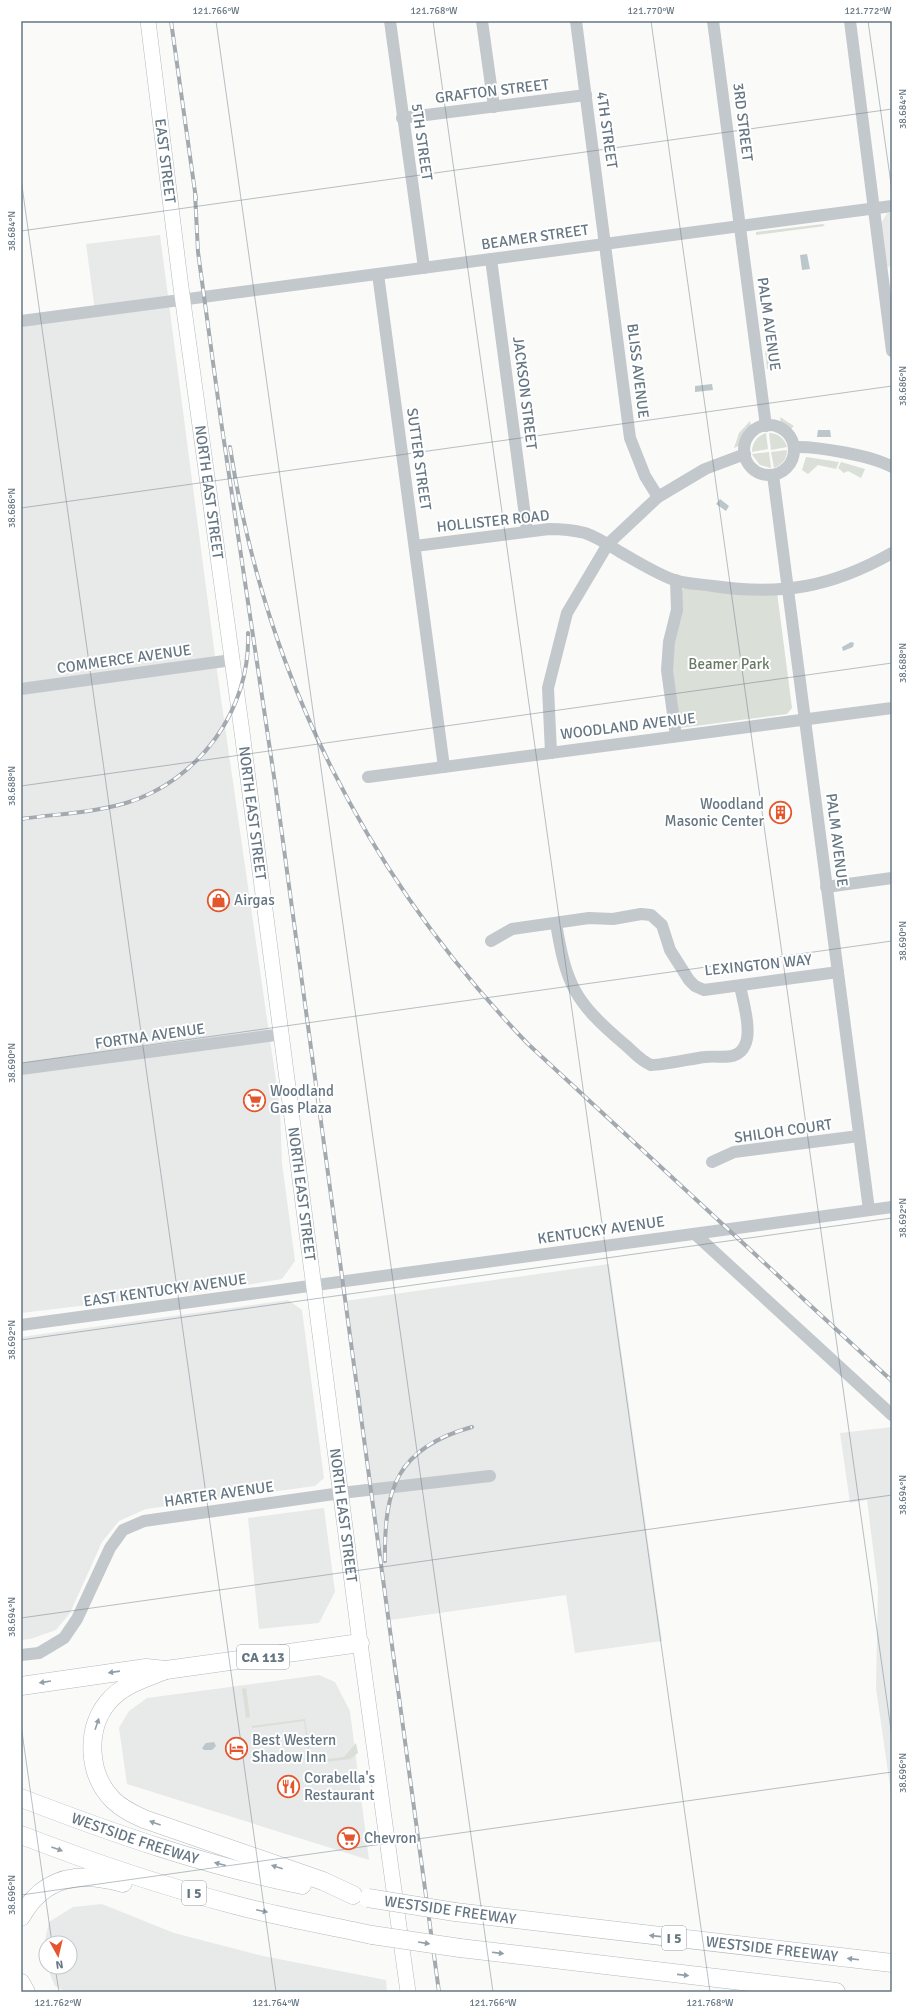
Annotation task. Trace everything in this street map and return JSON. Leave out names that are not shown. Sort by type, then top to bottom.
[{"type":"highway","name":"CA 113","points":[[21,1686],[146,1668],[166,1670],[360,1644]]},
{"type":"highway","points":[[166,1670],[134,1682],[119,1692],[108,1702],[96,1725],[93,1737],[93,1763],[103,1787],[112,1800],[126,1811],[144,1819],[360,1896]]},
{"type":"highway","name":"WESTSIDE FREEWAY","points":[[21,1798],[125,1836],[286,1882],[455,1912],[892,1963]]},
{"type":"highway","name":"I 5","points":[[21,1835],[108,1867],[236,1905],[372,1935],[460,1948],[836,1992]]},
{"type":"highway","points":[[21,1917],[27,1906],[48,1886],[76,1876],[108,1879],[170,1896],[236,1905]]},
{"type":"highway","points":[[21,1983],[26,1992]]},
{"type":"main road","name":"EAST STREET","points":[[148,21],[183,300]]},
{"type":"main road","name":"NORTH EAST STREET","points":[[183,300],[283,1034],[360,1644],[408,1992]]},
{"type":"street","name":"5TH STREET","points":[[390,21],[402,118],[424,268]]},
{"type":"street","points":[[482,21],[494,107]]},
{"type":"street","name":"4TH STREET","points":[[576,21],[605,244]]},
{"type":"street","name":"3RD STREET","points":[[713,21],[740,226]]},
{"type":"street","points":[[850,21],[892,351]]},
{"type":"street","name":"GRAFTON STREET","points":[[402,118],[586,95]]},
{"type":"street","name":"BEAMER STREET","points":[[21,321],[892,206]]},
{"type":"street","name":"PALM AVENUE","points":[[740,226],[766,426]]},
{"type":"street","name":"BLISS AVENUE","points":[[605,244],[630,438],[646,476],[658,497]]},
{"type":"street","name":"JACKSON STREET","points":[[491,259],[527,531]]},
{"type":"street","name":"SUTTER STREET","points":[[378,274],[444,767]]},
{"type":"street","points":[[766,426],[773,426],[784,431],[789,436],[794,447],[792,460],[789,465],[779,473],[772,475],[766,475],[754,470],[746,460],[745,447],[750,435],[766,426]]},
{"type":"street","points":[[794,447],[816,448],[891,462]]},
{"type":"street","points":[[551,752],[548,688],[567,613],[608,544],[658,497],[705,469],[745,454]]},
{"type":"street","name":"PALM AVENUE","points":[[772,475],[869,1210]]},
{"type":"street","name":"HOLLISTER ROAD","points":[[415,546],[527,531],[549,529],[567,530],[586,534],[608,544],[644,566],[676,580],[732,589],[787,589],[816,585],[842,578],[865,569],[892,553]]},
{"type":"street","points":[[676,580],[677,610],[669,642],[667,670],[676,736]]},
{"type":"street","name":"COMMERCE AVENUE","points":[[21,689],[232,660]]},
{"type":"street","name":"WOODLAND AVENUE","points":[[368,777],[892,708]]},
{"type":"street","points":[[826,887],[892,878]]},
{"type":"street","name":"LEXINGTON WAY","points":[[491,941],[512,929],[588,918],[613,919],[641,914],[651,915],[662,925],[670,950],[689,980],[695,986],[704,990],[838,972]]},
{"type":"street","points":[[556,923],[561,956],[566,973],[573,989],[583,1004],[605,1028],[643,1061],[653,1065],[707,1057],[735,1056],[743,1050],[748,1032],[740,986]]},
{"type":"street","name":"FORTNA AVENUE","points":[[21,1069],[283,1034]]},
{"type":"street","name":"SHILOH COURT","points":[[712,1162],[734,1152],[860,1136]]},
{"type":"street","name":"KENTUCKY AVENUE","points":[[314,1286],[892,1207]]},
{"type":"street","points":[[695,1234],[892,1414]]},
{"type":"street","name":"EAST KENTUCKY AVENUE","points":[[21,1325],[314,1286]]},
{"type":"street","name":"HARTER AVENUE","points":[[21,1655],[39,1653],[64,1638],[77,1620],[110,1548],[122,1530],[144,1521],[341,1493],[490,1476]]},
{"type":"shaded area","points":[[887,213],[892,213],[892,266],[887,267],[880,225]]},
{"type":"shaded area","points":[[160,235],[216,664],[280,1109],[282,1163],[295,1261],[282,1279],[223,1289],[21,1313],[21,321],[95,311],[86,244]]},
{"type":"shaded area","points":[[807,254],[810,269],[802,270],[800,255]]},
{"type":"shaded area","points":[[712,384],[713,390],[695,392],[695,386]]},
{"type":"shaded area","points":[[818,430],[830,430],[831,437],[817,437]]},
{"type":"shaded area","points":[[720,499],[729,506],[726,511],[716,504]]},
{"type":"shaded area","points":[[851,642],[854,643],[853,647],[843,651],[842,647]]},
{"type":"shaded area","points":[[609,1264],[662,1641],[575,1653],[566,1595],[390,1620],[345,1301]]},
{"type":"shaded area","points":[[288,1300],[302,1310],[324,1478],[315,1486],[146,1509],[119,1521],[102,1542],[70,1613],[56,1630],[30,1639],[21,1640],[21,1337]]},
{"type":"shaded area","points":[[892,1427],[892,1800],[876,1688],[878,1588],[867,1500],[850,1503],[840,1433]]},
{"type":"shaded area","points":[[324,1508],[335,1592],[319,1623],[259,1629],[248,1518]]},
{"type":"shaded area","points":[[319,1675],[335,1682],[350,1711],[369,1860],[127,1784],[119,1728],[129,1711],[147,1698]]},
{"type":"shaded area","points":[[214,1742],[216,1746],[212,1750],[204,1750],[202,1748],[206,1743]]},
{"type":"shaded area","points":[[102,1904],[174,1933],[263,1956],[386,1980],[387,1992],[66,1992],[55,1986],[50,1975],[78,1975],[78,1935],[46,1935],[49,1922],[73,1907]]},
{"type":"green space","points":[[823,224],[825,226],[756,235],[756,232]]},
{"type":"green space","points":[[765,351],[769,351],[771,368],[767,369]]},
{"type":"green space","points":[[780,417],[794,426],[791,429],[781,423]]},
{"type":"green space","points":[[750,421],[751,427],[742,436],[739,446],[734,448],[739,433]]},
{"type":"green space","points":[[766,433],[768,449],[752,452],[756,440]]},
{"type":"green space","points":[[769,433],[780,437],[787,447],[771,450]]},
{"type":"green space","points":[[787,450],[784,461],[774,468],[771,452]]},
{"type":"green space","points":[[769,452],[771,468],[760,465],[752,454]]},
{"type":"green space","points":[[806,457],[839,462],[836,469],[818,465],[808,474],[802,470]]},
{"type":"green space","points":[[841,462],[865,469],[861,478],[848,471],[844,473],[838,468]]},
{"type":"green space","name":"Beamer Park","points":[[684,588],[777,592],[792,708],[787,714],[680,728],[672,665],[682,590]]},
{"type":"green space","points":[[246,1688],[250,1717],[246,1718],[242,1689]]},
{"type":"green space","points":[[305,1719],[311,1761],[344,1757],[356,1743],[358,1753],[350,1759],[310,1764],[304,1721],[252,1728],[252,1726]]},
{"type":"railway","points":[[171,21],[196,199]]},
{"type":"railway","points":[[195,193],[198,252],[221,421],[276,790],[439,1992]]},
{"type":"railway","points":[[230,447],[246,532],[269,614],[297,693],[332,769],[373,843],[419,913],[471,980],[528,1044],[892,1381]]},
{"type":"railway","points":[[21,819],[87,811],[126,803],[152,792],[176,778],[197,760],[216,738],[230,714],[240,689],[247,661],[248,633]]},
{"type":"railway","points":[[385,1561],[387,1513],[392,1492],[400,1475],[411,1460],[426,1447],[446,1436],[472,1427]]},
{"type":"place","name":"Woodland Masonic Center","points":[[780,813]]},
{"type":"place","name":"Airgas","points":[[219,900]]},
{"type":"place","name":"Woodland Gas Plaza","points":[[254,1100]]},
{"type":"place","name":"Best Western Shadow Inn","points":[[236,1749]]},
{"type":"place","name":"Corabella's Restaurant","points":[[288,1787]]},
{"type":"place","name":"Chevron","points":[[349,1838]]}]
